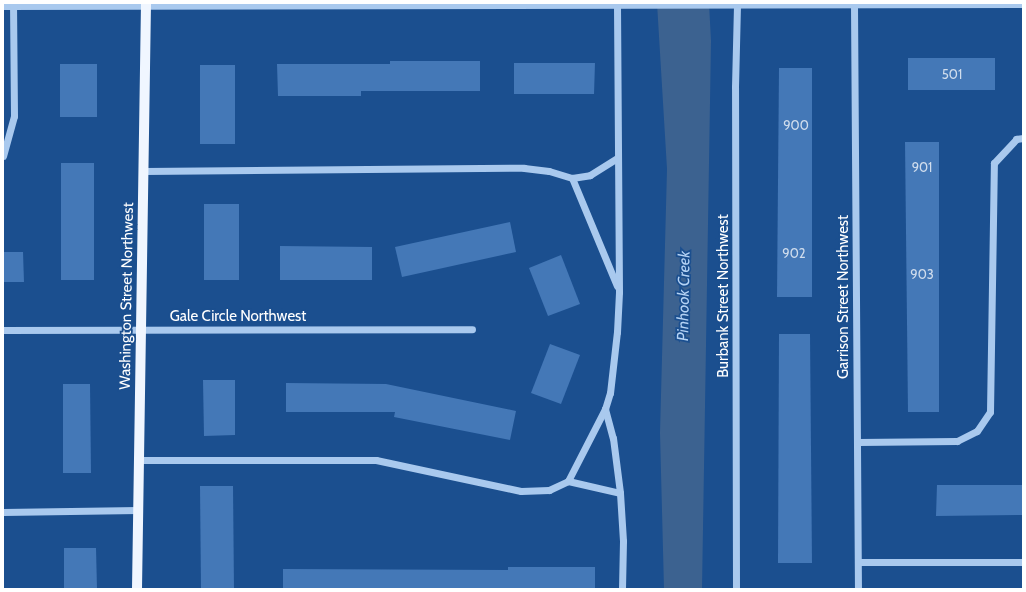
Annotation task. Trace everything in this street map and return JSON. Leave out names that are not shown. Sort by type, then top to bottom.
[{"type":"main road","name":"Washington Street Northwest","points":[[136,589],[140,460],[146,4]]},
{"type":"street","points":[[3,6],[13,4],[276,3],[854,5],[1022,4]]},
{"type":"street","points":[[3,156],[14,116],[13,4]]},
{"type":"street","points":[[568,481],[587,440],[605,409],[610,393],[619,292],[617,4]]},
{"type":"street","name":"Burbank Street Northwest","points":[[736,589],[735,87],[737,4]]},
{"type":"street","name":"Garrison Street Northwest","points":[[854,5],[858,589]]},
{"type":"street","points":[[858,442],[958,440],[977,431],[990,412],[994,163],[1016,139],[1023,138]]},
{"type":"street","points":[[144,171],[524,168],[549,171],[572,178],[590,175],[617,158]]},
{"type":"street","points":[[572,178],[619,292]]},
{"type":"street","name":"Gale Circle Northwest","points":[[3,330],[472,329]]},
{"type":"street","points":[[605,409],[613,438],[620,493],[623,541],[622,589]]},
{"type":"street","points":[[140,460],[376,460],[521,491],[549,490],[568,481],[620,493]]},
{"type":"street","points":[[3,512],[138,510]]},
{"type":"street","points":[[858,562],[1023,562]]},
{"type":"water","name":"Pinhook Creek","points":[[657,3],[709,3],[711,41],[702,589],[664,589],[660,433],[667,169]]},
{"type":"building","points":[[908,58],[995,58],[995,90],[908,90]]},
{"type":"building","points":[[390,61],[480,61],[480,91],[361,91],[361,96],[278,96],[277,64],[390,64]]},
{"type":"building","points":[[514,63],[595,63],[594,94],[514,94]]},
{"type":"building","points":[[60,64],[97,64],[97,117],[60,117]]},
{"type":"building","points":[[200,65],[235,65],[235,144],[200,144]]},
{"type":"building","points":[[779,68],[812,68],[812,297],[777,297]]},
{"type":"building","points":[[905,142],[939,142],[939,412],[908,412]]},
{"type":"building","points":[[61,163],[94,163],[94,280],[61,280]]},
{"type":"building","points":[[204,204],[239,204],[239,280],[204,280]]},
{"type":"building","points":[[510,222],[516,252],[402,277],[395,247]]},
{"type":"building","points":[[280,246],[372,247],[372,280],[280,280]]},
{"type":"building","points":[[3,252],[23,252],[24,282],[3,282]]},
{"type":"building","points":[[561,255],[580,304],[548,316],[529,268]]},
{"type":"building","points":[[779,334],[810,334],[812,563],[778,563]]},
{"type":"building","points":[[550,344],[580,355],[561,404],[531,393]]},
{"type":"building","points":[[203,380],[235,380],[235,435],[204,436]]},
{"type":"building","points":[[286,383],[386,384],[516,411],[510,440],[394,417],[395,412],[286,412]]},
{"type":"building","points":[[63,384],[90,384],[91,473],[63,473]]},
{"type":"building","points":[[937,485],[1023,485],[1023,515],[936,516]]},
{"type":"building","points":[[200,486],[233,486],[234,589],[201,589]]},
{"type":"building","points":[[64,548],[96,548],[97,589],[64,589]]},
{"type":"building","points":[[508,567],[595,567],[595,589],[283,589],[283,569],[508,570]]}]
